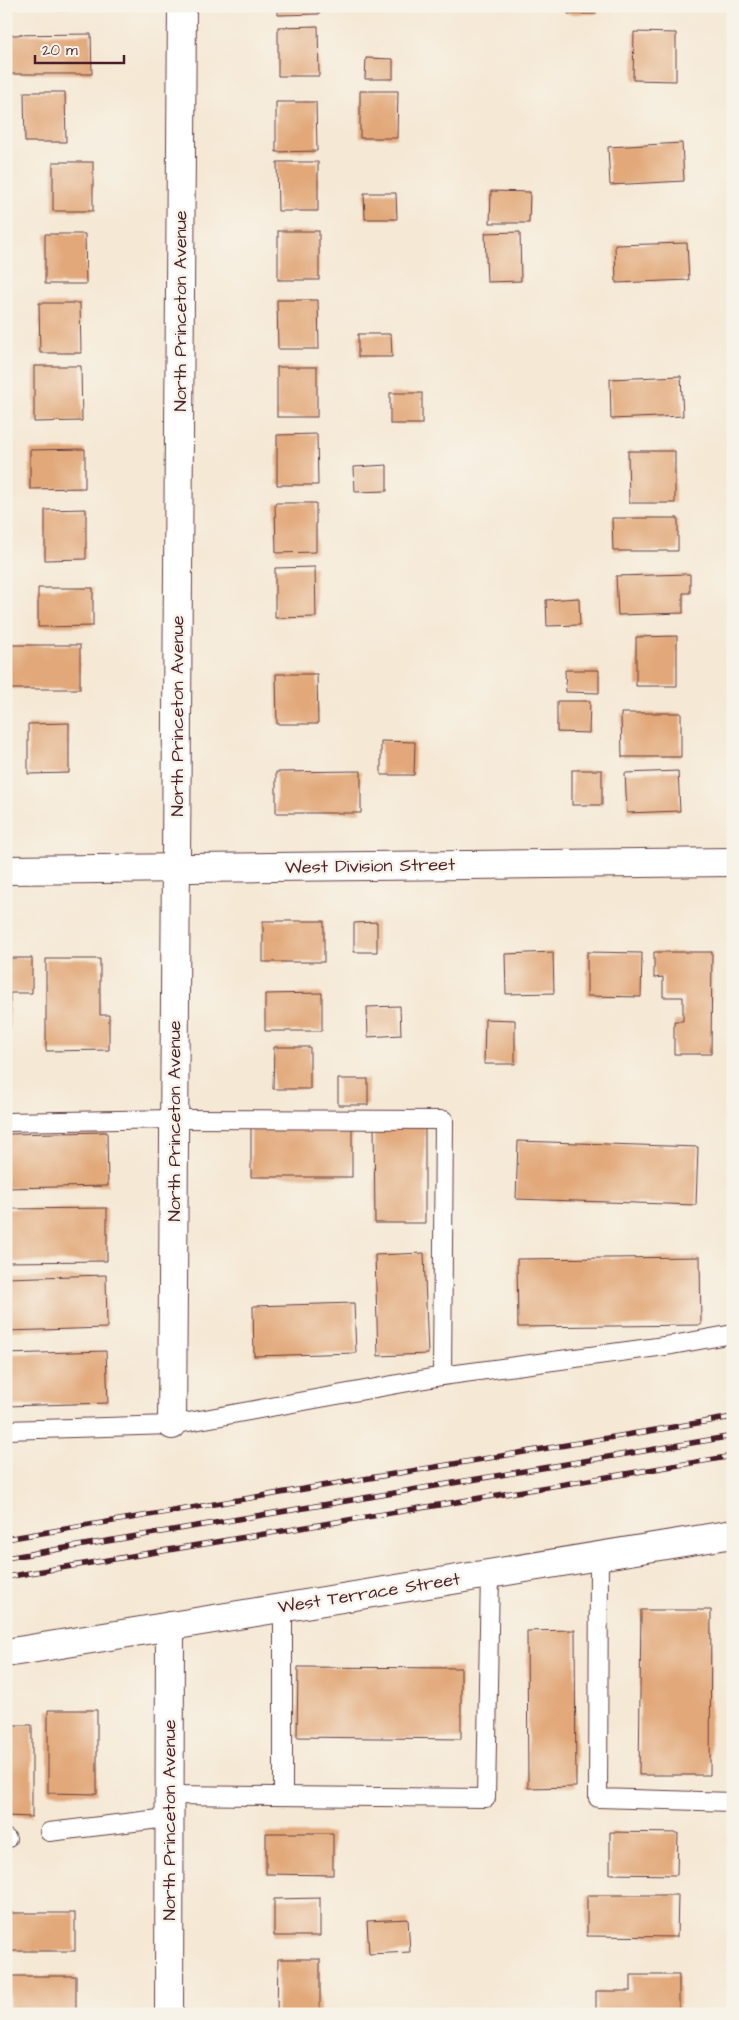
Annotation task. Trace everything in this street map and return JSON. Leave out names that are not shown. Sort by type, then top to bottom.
[{"type":"street","name":"North Princeton Avenue","points":[[172,1425],[182,6]]},
{"type":"street","name":"West Division Street","points":[[6,870],[733,862]]},
{"type":"street","name":"West Terrace Street","points":[[6,1653],[733,1534]]},
{"type":"street","name":"North Princeton Avenue","points":[[169,2014],[168,1806],[170,1626]]},
{"type":"lane","points":[[6,1122],[174,1119],[444,1120],[442,1376]]},
{"type":"lane","points":[[6,1430],[172,1425],[442,1376],[672,1345],[733,1334]]},
{"type":"lane","points":[[599,1556],[598,1798],[733,1802]]},
{"type":"lane","points":[[49,1832],[168,1806],[283,1795],[486,1798],[490,1574]]},
{"type":"lane","points":[[283,1795],[284,1607]]},
{"type":"building","points":[[55,6],[94,6],[94,8],[55,8]]},
{"type":"building","points":[[278,6],[319,6],[319,14],[278,15]]},
{"type":"building","points":[[567,6],[596,6],[596,14],[568,14]]},
{"type":"building","points":[[318,26],[319,76],[278,76],[278,27]]},
{"type":"building","points":[[634,32],[676,33],[676,81],[633,80]]},
{"type":"building","points":[[91,34],[92,74],[6,74],[6,35]]},
{"type":"building","points":[[366,58],[393,59],[393,79],[365,79]]},
{"type":"building","points":[[360,91],[398,91],[397,138],[360,138]]},
{"type":"building","points":[[24,92],[65,92],[66,142],[25,142]]},
{"type":"building","points":[[276,102],[316,102],[317,151],[276,152]]},
{"type":"building","points":[[682,143],[684,181],[610,185],[608,147]]},
{"type":"building","points":[[53,162],[93,162],[93,211],[53,211]]},
{"type":"building","points":[[277,162],[318,162],[318,211],[278,211]]},
{"type":"building","points":[[491,191],[530,192],[529,223],[490,223]]},
{"type":"building","points":[[364,193],[396,193],[397,219],[365,219]]},
{"type":"building","points":[[278,231],[319,231],[319,280],[278,280]]},
{"type":"building","points":[[520,232],[521,281],[487,282],[485,233]]},
{"type":"building","points":[[45,234],[85,234],[86,284],[45,284]]},
{"type":"building","points":[[687,243],[689,280],[616,283],[615,245]]},
{"type":"building","points":[[277,300],[318,300],[319,349],[278,349]]},
{"type":"building","points":[[39,303],[80,303],[81,353],[40,353]]},
{"type":"building","points":[[358,334],[391,334],[392,357],[358,357]]},
{"type":"building","points":[[34,366],[81,366],[82,421],[34,422]]},
{"type":"building","points":[[277,367],[317,367],[317,417],[277,417]]},
{"type":"building","points":[[681,376],[683,416],[611,419],[610,379]]},
{"type":"building","points":[[390,393],[422,393],[422,424],[390,424]]},
{"type":"building","points":[[6,403],[8,403],[9,429],[6,429]]},
{"type":"building","points":[[317,434],[318,485],[277,485],[277,435]]},
{"type":"building","points":[[85,449],[85,488],[30,489],[30,450]]},
{"type":"building","points":[[628,451],[675,451],[675,503],[629,503]]},
{"type":"building","points":[[387,465],[387,491],[355,492],[354,467]]},
{"type":"building","points":[[275,503],[316,503],[316,552],[276,553]]},
{"type":"building","points":[[86,509],[86,559],[45,560],[45,510]]},
{"type":"building","points":[[612,518],[678,518],[678,551],[613,551]]},
{"type":"building","points":[[315,567],[316,617],[275,618],[275,568]]},
{"type":"building","points":[[690,574],[690,593],[683,593],[683,613],[618,615],[616,576]]},
{"type":"building","points":[[38,588],[93,588],[93,626],[38,627]]},
{"type":"building","points":[[579,598],[580,625],[547,626],[546,600]]},
{"type":"building","points":[[677,636],[677,686],[636,686],[636,637]]},
{"type":"building","points":[[8,645],[80,645],[80,689],[8,689]]},
{"type":"building","points":[[565,670],[599,670],[599,693],[566,692]]},
{"type":"building","points":[[276,674],[317,674],[318,724],[277,724]]},
{"type":"building","points":[[557,701],[590,701],[589,733],[557,732]]},
{"type":"building","points":[[621,713],[681,713],[681,757],[622,757]]},
{"type":"building","points":[[69,723],[69,773],[28,774],[28,724]]},
{"type":"building","points":[[381,741],[415,742],[414,775],[381,775]]},
{"type":"building","points":[[572,770],[602,770],[602,805],[572,805]]},
{"type":"building","points":[[361,771],[361,813],[276,813],[276,772]]},
{"type":"building","points":[[678,771],[680,811],[627,813],[625,773]]},
{"type":"building","points":[[263,921],[324,921],[324,962],[263,962]]},
{"type":"building","points":[[377,922],[377,952],[354,952],[354,923]]},
{"type":"building","points":[[553,952],[554,993],[506,994],[505,954]]},
{"type":"building","points":[[587,952],[642,953],[641,997],[587,996]]},
{"type":"building","points":[[654,952],[712,952],[711,1054],[674,1054],[674,1021],[683,1021],[683,997],[663,997],[663,977],[654,978]]},
{"type":"building","points":[[6,958],[32,958],[32,993],[10,993],[10,1028],[6,1028]]},
{"type":"building","points":[[46,959],[100,959],[100,1015],[109,1015],[109,1050],[46,1051]]},
{"type":"building","points":[[322,993],[322,1031],[265,1031],[265,994]]},
{"type":"building","points":[[400,1006],[401,1035],[368,1037],[367,1007]]},
{"type":"building","points":[[485,1019],[515,1020],[515,1064],[484,1064]]},
{"type":"building","points":[[274,1047],[310,1047],[310,1089],[273,1089]]},
{"type":"building","points":[[338,1079],[368,1079],[368,1105],[338,1105]]},
{"type":"building","points":[[374,1123],[425,1123],[425,1223],[375,1223]]},
{"type":"building","points":[[251,1127],[352,1127],[352,1177],[251,1177]]},
{"type":"building","points":[[107,1132],[108,1186],[6,1188],[6,1134]]},
{"type":"building","points":[[518,1141],[698,1147],[696,1205],[516,1199]]},
{"type":"building","points":[[107,1208],[107,1261],[6,1262],[6,1209]]},
{"type":"building","points":[[424,1253],[428,1354],[378,1356],[375,1255]]},
{"type":"building","points":[[700,1257],[701,1325],[518,1327],[517,1259]]},
{"type":"building","points":[[106,1275],[107,1328],[6,1331],[6,1278]]},
{"type":"building","points":[[354,1303],[356,1353],[254,1356],[253,1306]]},
{"type":"building","points":[[106,1351],[108,1403],[6,1406],[6,1354]]},
{"type":"building","points":[[641,1610],[711,1610],[710,1775],[639,1775]]},
{"type":"building","points":[[575,1630],[576,1787],[528,1788],[527,1631]]},
{"type":"building","points":[[298,1667],[461,1668],[461,1739],[297,1737]]},
{"type":"building","points":[[48,1710],[97,1710],[97,1794],[48,1793]]},
{"type":"building","points":[[6,1725],[32,1725],[32,1817],[6,1816]]},
{"type":"building","points":[[610,1832],[678,1833],[677,1875],[610,1874]]},
{"type":"building","points":[[266,1833],[333,1833],[333,1875],[266,1874]]},
{"type":"building","points":[[587,1895],[678,1895],[677,1937],[587,1936]]},
{"type":"building","points":[[320,1898],[320,1936],[274,1936],[274,1899]]},
{"type":"building","points":[[6,1913],[75,1913],[75,1951],[6,1951]]},
{"type":"building","points":[[408,1919],[410,1952],[369,1954],[367,1921]]},
{"type":"building","points":[[278,1959],[320,1959],[320,2014],[277,2014]]},
{"type":"building","points":[[631,1975],[679,1975],[679,2011],[596,2014],[596,1991],[631,1991]]},
{"type":"building","points":[[9,1976],[76,1976],[76,2014],[9,2014]]},
{"type":"railway","points":[[6,1539],[733,1417]]},
{"type":"railway","points":[[6,1558],[733,1436]]},
{"type":"railway","points":[[6,1577],[733,1456]]}]
